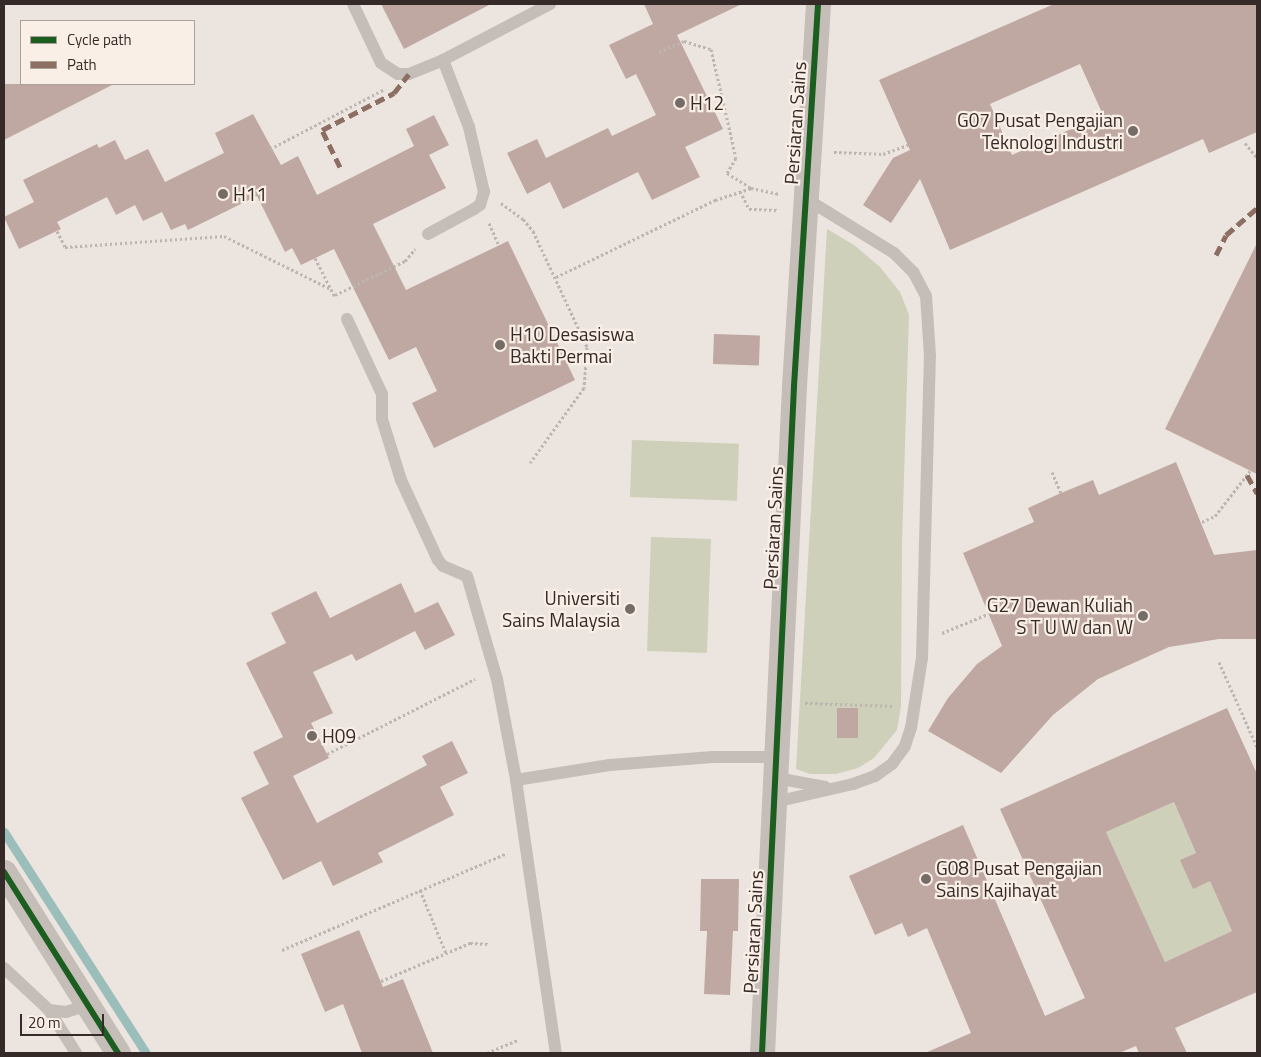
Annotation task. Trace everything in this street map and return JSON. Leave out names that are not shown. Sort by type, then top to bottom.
[{"type":"street","name":"Persiaran Sains","points":[[762,1053],[780,702],[794,197],[808,150],[818,4]]},
{"type":"street","points":[[4,872],[118,1053]]},
{"type":"lane","points":[[353,4],[381,63],[398,74],[420,71],[550,4]]},
{"type":"lane","points":[[428,234],[480,205],[484,192],[469,127],[443,60]]},
{"type":"lane","points":[[516,780],[610,765],[714,757],[776,779],[830,788],[875,776],[892,764],[905,746],[911,728],[922,658],[930,328],[926,296],[913,272],[894,253],[794,197]]},
{"type":"lane","points":[[347,319],[382,394],[382,418],[401,480],[438,560],[443,566],[467,576],[494,670],[516,780],[556,1053]]},
{"type":"lane","points":[[776,779],[830,788]]},
{"type":"lane","points":[[4,968],[49,1010],[76,1053]]},
{"type":"lane","points":[[49,1010],[66,1012],[87,1005]]},
{"type":"path","points":[[659,52],[684,41],[711,49],[736,158],[727,173],[752,188],[794,197]]},
{"type":"path","points":[[270,149],[384,90],[398,74]]},
{"type":"path","points":[[1245,143],[1257,158]]},
{"type":"path","points":[[808,150],[883,154],[908,145]]},
{"type":"path","points":[[556,277],[715,200],[752,188]]},
{"type":"path","points":[[740,191],[749,209],[782,210]]},
{"type":"path","points":[[515,212],[533,231],[587,347],[584,388],[530,463]]},
{"type":"path","points":[[487,220],[499,245]]},
{"type":"path","points":[[57,231],[65,247],[224,236],[331,289]]},
{"type":"path","points":[[334,295],[405,261],[428,234]]},
{"type":"path","points":[[315,258],[347,319]]},
{"type":"path","points":[[1202,522],[1215,516],[1250,471]]},
{"type":"path","points":[[1052,472],[1061,494]]},
{"type":"path","points":[[963,624],[988,614]]},
{"type":"path","points":[[1218,662],[1257,747]]},
{"type":"path","points":[[327,754],[494,670]]},
{"type":"path","points":[[780,702],[892,706]]},
{"type":"path","points":[[282,950],[526,845]]},
{"type":"path","points":[[420,890],[446,953]]},
{"type":"path","points":[[381,981],[470,943],[488,944]]},
{"type":"path","points":[[487,1053],[518,1040]]},
{"type":"green space","points":[[827,229],[854,245],[880,267],[900,292],[909,315],[902,544],[901,706],[897,730],[874,758],[858,768],[836,774],[810,774],[796,769]]},
{"type":"green space","points":[[632,440],[739,444],[737,501],[630,497]]},
{"type":"green space","points":[[651,537],[711,539],[707,653],[647,651]]},
{"type":"green space","points":[[1174,802],[1196,853],[1181,860],[1210,881],[1232,931],[1165,962],[1106,832]]},
{"type":"building","points":[[381,4],[491,4],[404,49]]},
{"type":"building","name":"H12","points":[[644,4],[742,4],[677,35],[723,129],[685,147],[700,177],[652,200],[638,172],[563,209],[550,182],[527,194],[507,153],[537,139],[546,158],[608,128],[612,136],[656,115],[636,74],[626,79],[609,45],[653,24]]},
{"type":"building","name":"G07 Pusat Pengajian Teknologi Industri","points":[[1054,4],[1257,4],[1257,132],[1209,153],[1203,139],[950,250],[920,179],[891,223],[863,205],[893,158],[910,150],[879,80]],"holes":[[[1080,64],[1103,115],[1012,155],[990,104]]]},
{"type":"building","points":[[4,84],[112,85],[4,140]]},
{"type":"building","points":[[253,114],[281,165],[298,156],[317,195],[414,146],[406,129],[434,115],[449,145],[429,155],[446,188],[373,224],[406,290],[508,241],[575,380],[434,448],[412,403],[437,391],[416,347],[389,360],[334,249],[301,265],[292,248],[285,252],[257,196],[188,230],[185,224],[171,230],[162,212],[143,221],[135,205],[116,215],[107,197],[57,222],[61,229],[19,249],[4,217],[34,202],[23,180],[97,144],[99,148],[115,140],[125,160],[148,149],[165,182],[224,153],[215,133]]},
{"type":"building","points":[[1257,243],[1257,474],[1165,429]]},
{"type":"building","points":[[714,334],[760,336],[759,366],[713,364]]},
{"type":"building","name":"G27 Dewan Kuliah S T U W dan W","points":[[1176,462],[1214,555],[1257,550],[1257,639],[1219,639],[1169,647],[1098,679],[1053,715],[1001,773],[928,731],[948,698],[977,664],[1002,646],[963,553],[1034,522],[1028,508],[1061,493],[1093,480],[1099,495]]},
{"type":"building","name":"H09","points":[[401,583],[415,613],[438,602],[455,635],[425,650],[415,631],[356,661],[352,654],[313,672],[333,713],[311,723],[329,758],[293,776],[317,823],[427,765],[422,756],[452,741],[468,773],[440,787],[454,815],[378,853],[383,862],[333,886],[321,861],[283,880],[241,798],[269,784],[253,752],[283,737],[246,663],[286,643],[271,613],[316,591],[330,618]]},
{"type":"building","points":[[837,708],[858,708],[858,738],[837,738]]},
{"type":"building","name":"G08 Pusat Pengajian Sains Kajihayat","points":[[1227,708],[1257,774],[1257,992],[1175,1028],[1187,1053],[1139,1053],[1136,1046],[1119,1053],[925,1053],[971,1033],[927,928],[908,937],[902,923],[875,935],[849,876],[963,825],[1045,1016],[1085,998],[1000,809]],"holes":[[[1174,802],[1196,853],[1180,860],[1193,889],[1210,881],[1232,931],[1165,962],[1106,832]]]},
{"type":"building","points":[[701,879],[739,879],[738,931],[733,931],[730,995],[704,994],[707,931],[700,931]]},
{"type":"building","points":[[359,930],[383,987],[403,979],[433,1053],[362,1053],[343,1004],[325,1012],[301,954]]},
{"type":"waterway","points":[[4,832],[146,1053]]},
{"type":"marked path","points":[[340,167],[322,130],[394,93],[409,74]]},
{"type":"marked path","points":[[1216,255],[1226,235],[1257,208]]},
{"type":"marked path","points":[[1247,475],[1257,493]]},
{"type":"cycle path","points":[[762,1053],[794,386],[818,4]]},
{"type":"cycle path","points":[[4,872],[118,1053]]},
{"type":"place","name":"H12","points":[[680,103]]},
{"type":"place","name":"G07 Pusat Pengajian Teknologi Industri","points":[[1133,131]]},
{"type":"place","name":"H11","points":[[223,194]]},
{"type":"place","name":"H10 Desasiswa Bakti Permai","points":[[500,345]]},
{"type":"place","name":"Universiti Sains Malaysia","points":[[630,609]]},
{"type":"place","name":"G27 Dewan Kuliah S T U W dan W","points":[[1143,616]]},
{"type":"place","name":"H09","points":[[312,736]]},
{"type":"place","name":"G08 Pusat Pengajian Sains Kajihayat","points":[[926,879]]}]
